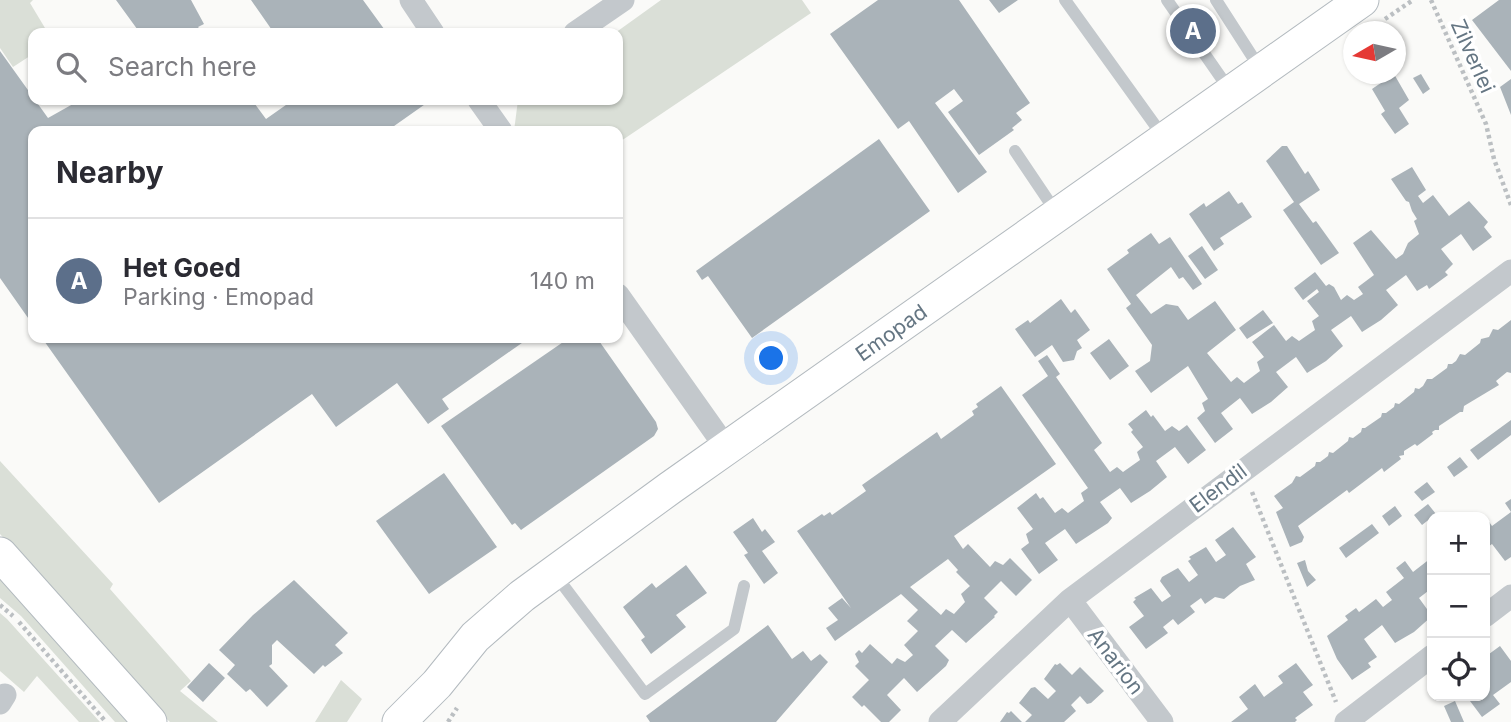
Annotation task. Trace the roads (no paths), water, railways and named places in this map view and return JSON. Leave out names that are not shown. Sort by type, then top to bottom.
[{"type":"main road","name":"Emopad","points":[[399,722],[438,684],[475,637],[554,572],[1262,72],[1371,12]]},
{"type":"main road","points":[[0,554],[150,722]]},
{"type":"main road","name":"Emopad","points":[[423,722],[438,684]]},
{"type":"street","points":[[411,0],[430,28]]},
{"type":"street","points":[[582,28],[623,0]]},
{"type":"street","points":[[483,105],[497,126]]},
{"type":"street","name":"Elendil","points":[[940,722],[1070,600],[1511,271]]},
{"type":"street","points":[[623,302],[727,449]]},
{"type":"street","points":[[1490,612],[1511,596]]},
{"type":"street","name":"Anarion","points":[[1070,600],[1162,722]]},
{"type":"street","points":[[1343,716],[1427,659]]},
{"type":"lane","points":[[1065,0],[1166,140]]},
{"type":"lane","points":[[1167,0],[1233,94]]},
{"type":"lane","points":[[1216,0],[1262,72]]},
{"type":"lane","points":[[1015,152],[1058,216]]},
{"type":"lane","points":[[554,572],[645,694],[734,629],[744,586]]},
{"type":"place","name":"Het Goed","points":[[1193,31]]}]
